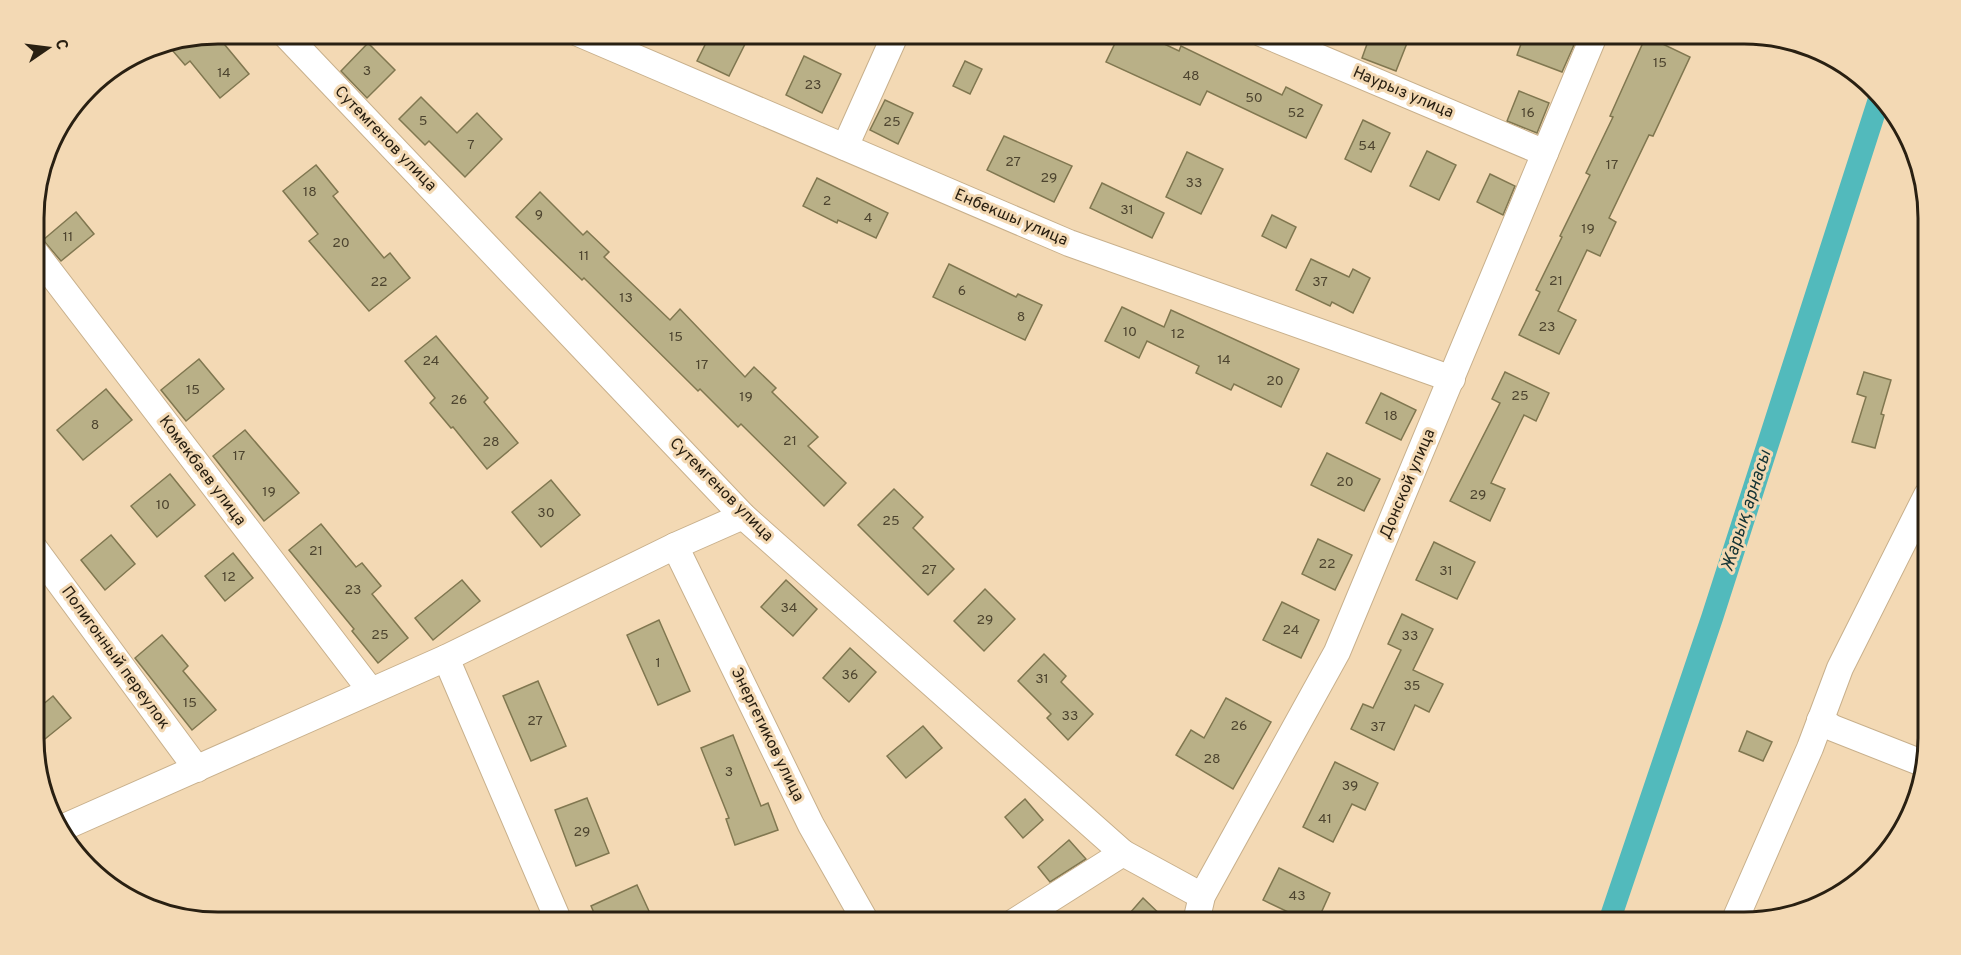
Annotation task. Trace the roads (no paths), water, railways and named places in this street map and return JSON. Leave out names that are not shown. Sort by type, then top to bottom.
[{"type":"street","name":"Сутемгенов улица","points":[[294,44],[743,516],[1123,853],[1202,897]]},
{"type":"street","name":"Енбекшы улица","points":[[604,44],[1069,243],[1452,379]]},
{"type":"street","points":[[845,147],[891,44]]},
{"type":"street","name":"Наурыз улица","points":[[1287,44],[1545,153]]},
{"type":"street","name":"Донской улица","points":[[1199,911],[1202,897],[1337,652],[1590,44]]},
{"type":"street","name":"Комекбаев улица","points":[[44,265],[370,691]]},
{"type":"street","points":[[1739,911],[1840,668],[1918,513]]},
{"type":"street","points":[[67,826],[446,658],[675,546],[743,516]]},
{"type":"street","name":"Энергетиков улица","points":[[675,546],[810,825],[860,912]]},
{"type":"street","name":"Полигонный переулок","points":[[44,562],[197,769]]},
{"type":"street","points":[[446,658],[555,912]]},
{"type":"street","points":[[1820,720],[1833,728],[1916,761]]},
{"type":"street","points":[[1031,911],[1123,853]]},
{"type":"waterway","name":"Жарық арнасы","points":[[1613,911],[1712,618],[1877,106]]}]
